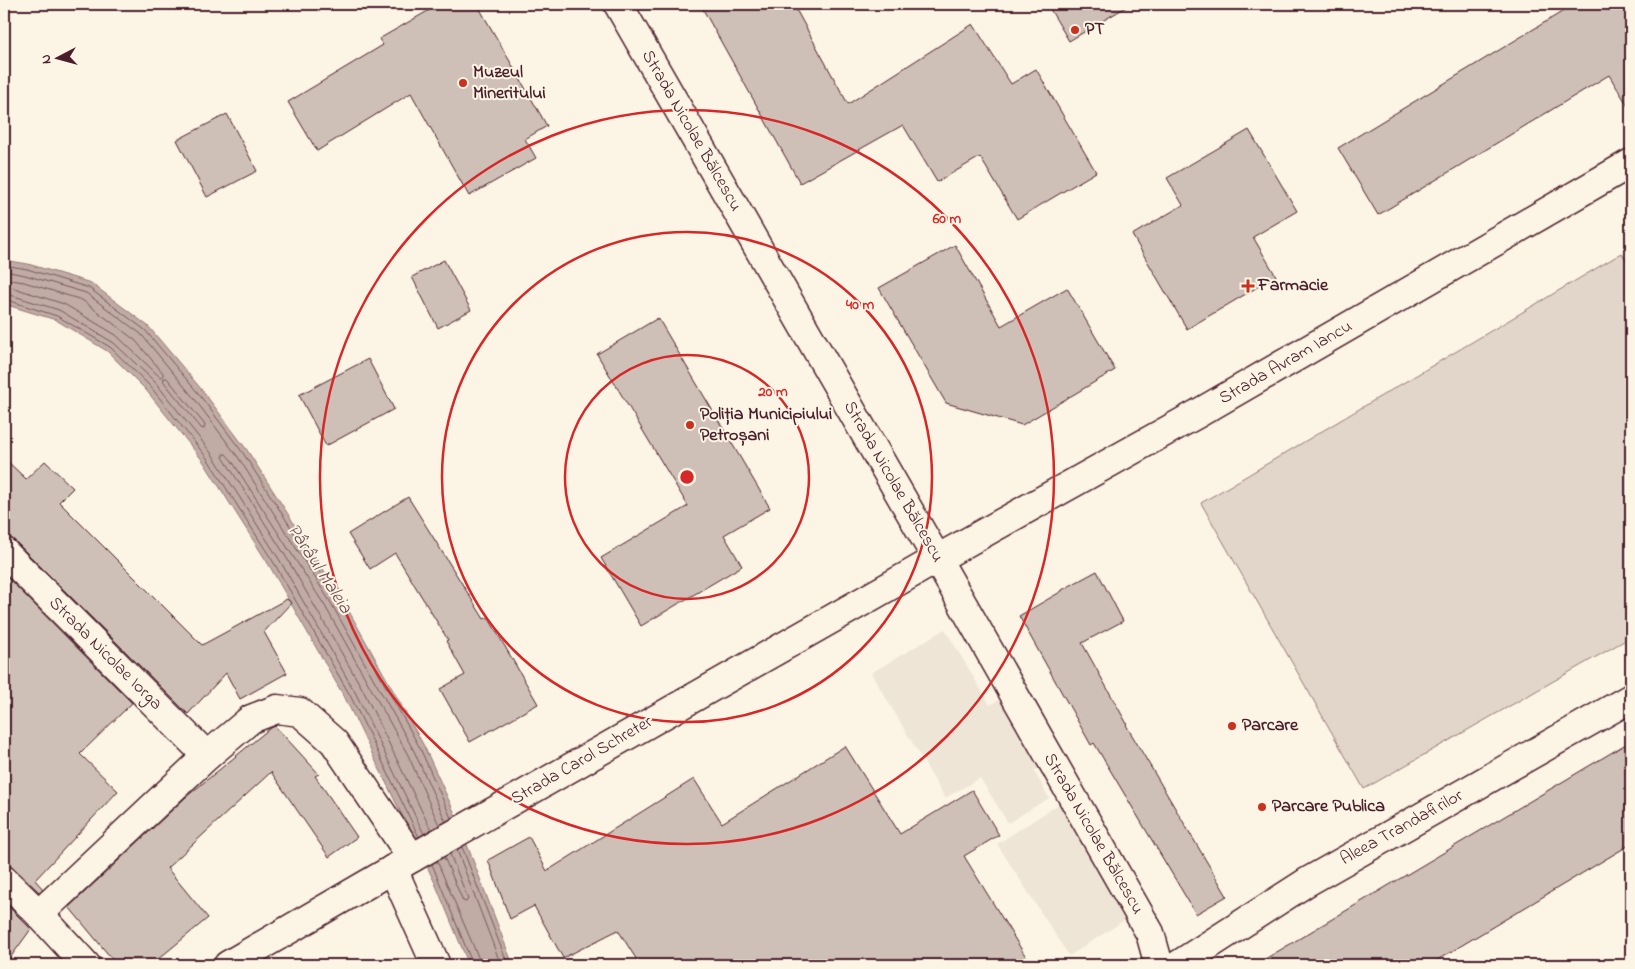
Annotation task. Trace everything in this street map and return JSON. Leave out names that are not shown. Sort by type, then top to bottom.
[{"type":"street","name":"Strada Nicolae Bălcescu","points":[[618,4],[1150,932],[1159,965]]},
{"type":"street","name":"Strada Avram Iancu","points":[[937,558],[1197,414],[1631,163]]},
{"type":"street","name":"Strada Nicolae Iorga","points":[[4,552],[207,756]]},
{"type":"street","name":"Strada Carol Schreter","points":[[228,965],[402,863],[937,558]]},
{"type":"street","name":"Aleea Trandafirilor","points":[[1178,965],[1307,882],[1631,698]]},
{"type":"street","points":[[39,914],[207,756],[251,719],[277,709],[300,712],[334,742],[402,863],[436,965]]},
{"type":"street","points":[[4,880],[39,914],[86,965]]},
{"type":"shaded area","points":[[1622,253],[1631,269],[1631,637],[1364,789],[1201,503]]},
{"type":"shaded area","points":[[945,629],[990,705],[1005,696],[1045,763],[1034,771],[1049,798],[1008,823],[980,778],[945,798],[871,673]]},
{"type":"shaded area","points":[[1059,804],[1131,916],[1069,956],[997,844]]},
{"type":"water","name":"Pârâul Maleia","points":[[4,260],[28,264],[91,283],[148,326],[202,390],[247,450],[341,597],[424,746],[456,816],[513,965],[469,965],[435,883],[346,700],[269,565],[203,461],[146,390],[107,351],[56,320],[4,304]]},
{"type":"building","name":"Muzeul Mineritului","points":[[440,4],[477,4],[547,126],[525,139],[536,158],[469,196],[411,93],[317,151],[288,102],[383,45],[379,39]]},
{"type":"building","points":[[700,4],[793,4],[848,104],[973,24],[1011,84],[1036,69],[1096,172],[1017,219],[980,157],[937,182],[903,125],[800,183]]},
{"type":"building","name":"PT","points":[[1047,4],[1131,4],[1069,41]]},
{"type":"building","points":[[1575,4],[1631,4],[1631,111],[1609,75],[1378,215],[1338,148]]},
{"type":"building","points":[[227,114],[257,171],[207,197],[177,140]]},
{"type":"building","points":[[1249,130],[1297,211],[1253,237],[1276,276],[1187,329],[1132,235],[1183,205],[1167,178]]},
{"type":"building","points":[[955,245],[1001,326],[1067,288],[1115,370],[1022,425],[946,403],[879,288]]},
{"type":"building","points":[[444,260],[471,310],[438,328],[412,277]]},
{"type":"building","points":[[658,318],[770,508],[724,535],[742,566],[641,626],[601,558],[688,506],[597,354]]},
{"type":"building","points":[[368,359],[394,409],[326,446],[299,395]]},
{"type":"building","points":[[4,458],[26,479],[45,461],[73,488],[59,502],[202,645],[287,599],[291,603],[264,632],[287,673],[240,699],[226,673],[188,714],[4,532]]},
{"type":"building","points":[[408,497],[484,619],[488,617],[538,704],[470,742],[440,689],[465,675],[446,641],[448,640],[395,553],[370,569],[348,534]]},
{"type":"building","points":[[1097,571],[1123,621],[1082,643],[1126,725],[1227,896],[1196,914],[1094,743],[1091,745],[1019,616]]},
{"type":"building","points":[[4,574],[132,703],[80,754],[118,791],[35,880],[43,889],[39,892],[15,869],[4,865]]},
{"type":"building","points":[[275,726],[319,774],[315,776],[357,837],[329,857],[271,772],[167,868],[208,918],[151,965],[117,965],[69,907],[186,797]]},
{"type":"building","points":[[1631,741],[1631,844],[1429,965],[1255,965]]},
{"type":"building","points":[[845,746],[900,834],[972,790],[999,835],[964,856],[1031,965],[640,965],[618,930],[563,958],[534,906],[510,919],[488,860],[529,837],[547,871],[694,779],[722,823]]},
{"type":"building","points":[[4,902],[31,929],[5,965],[4,965]]},
{"type":"place","name":"PT","points":[[1075,30]]},
{"type":"place","name":"Muzeul Mineritului","points":[[463,83]]},
{"type":"place","name":"Farmacie","points":[[1248,286]]},
{"type":"place","name":"Poliția Municipiului Petroșani","points":[[690,425]]},
{"type":"place","name":"Parcare","points":[[1232,726]]},
{"type":"place","name":"Parcare Publica","points":[[1262,807]]}]
